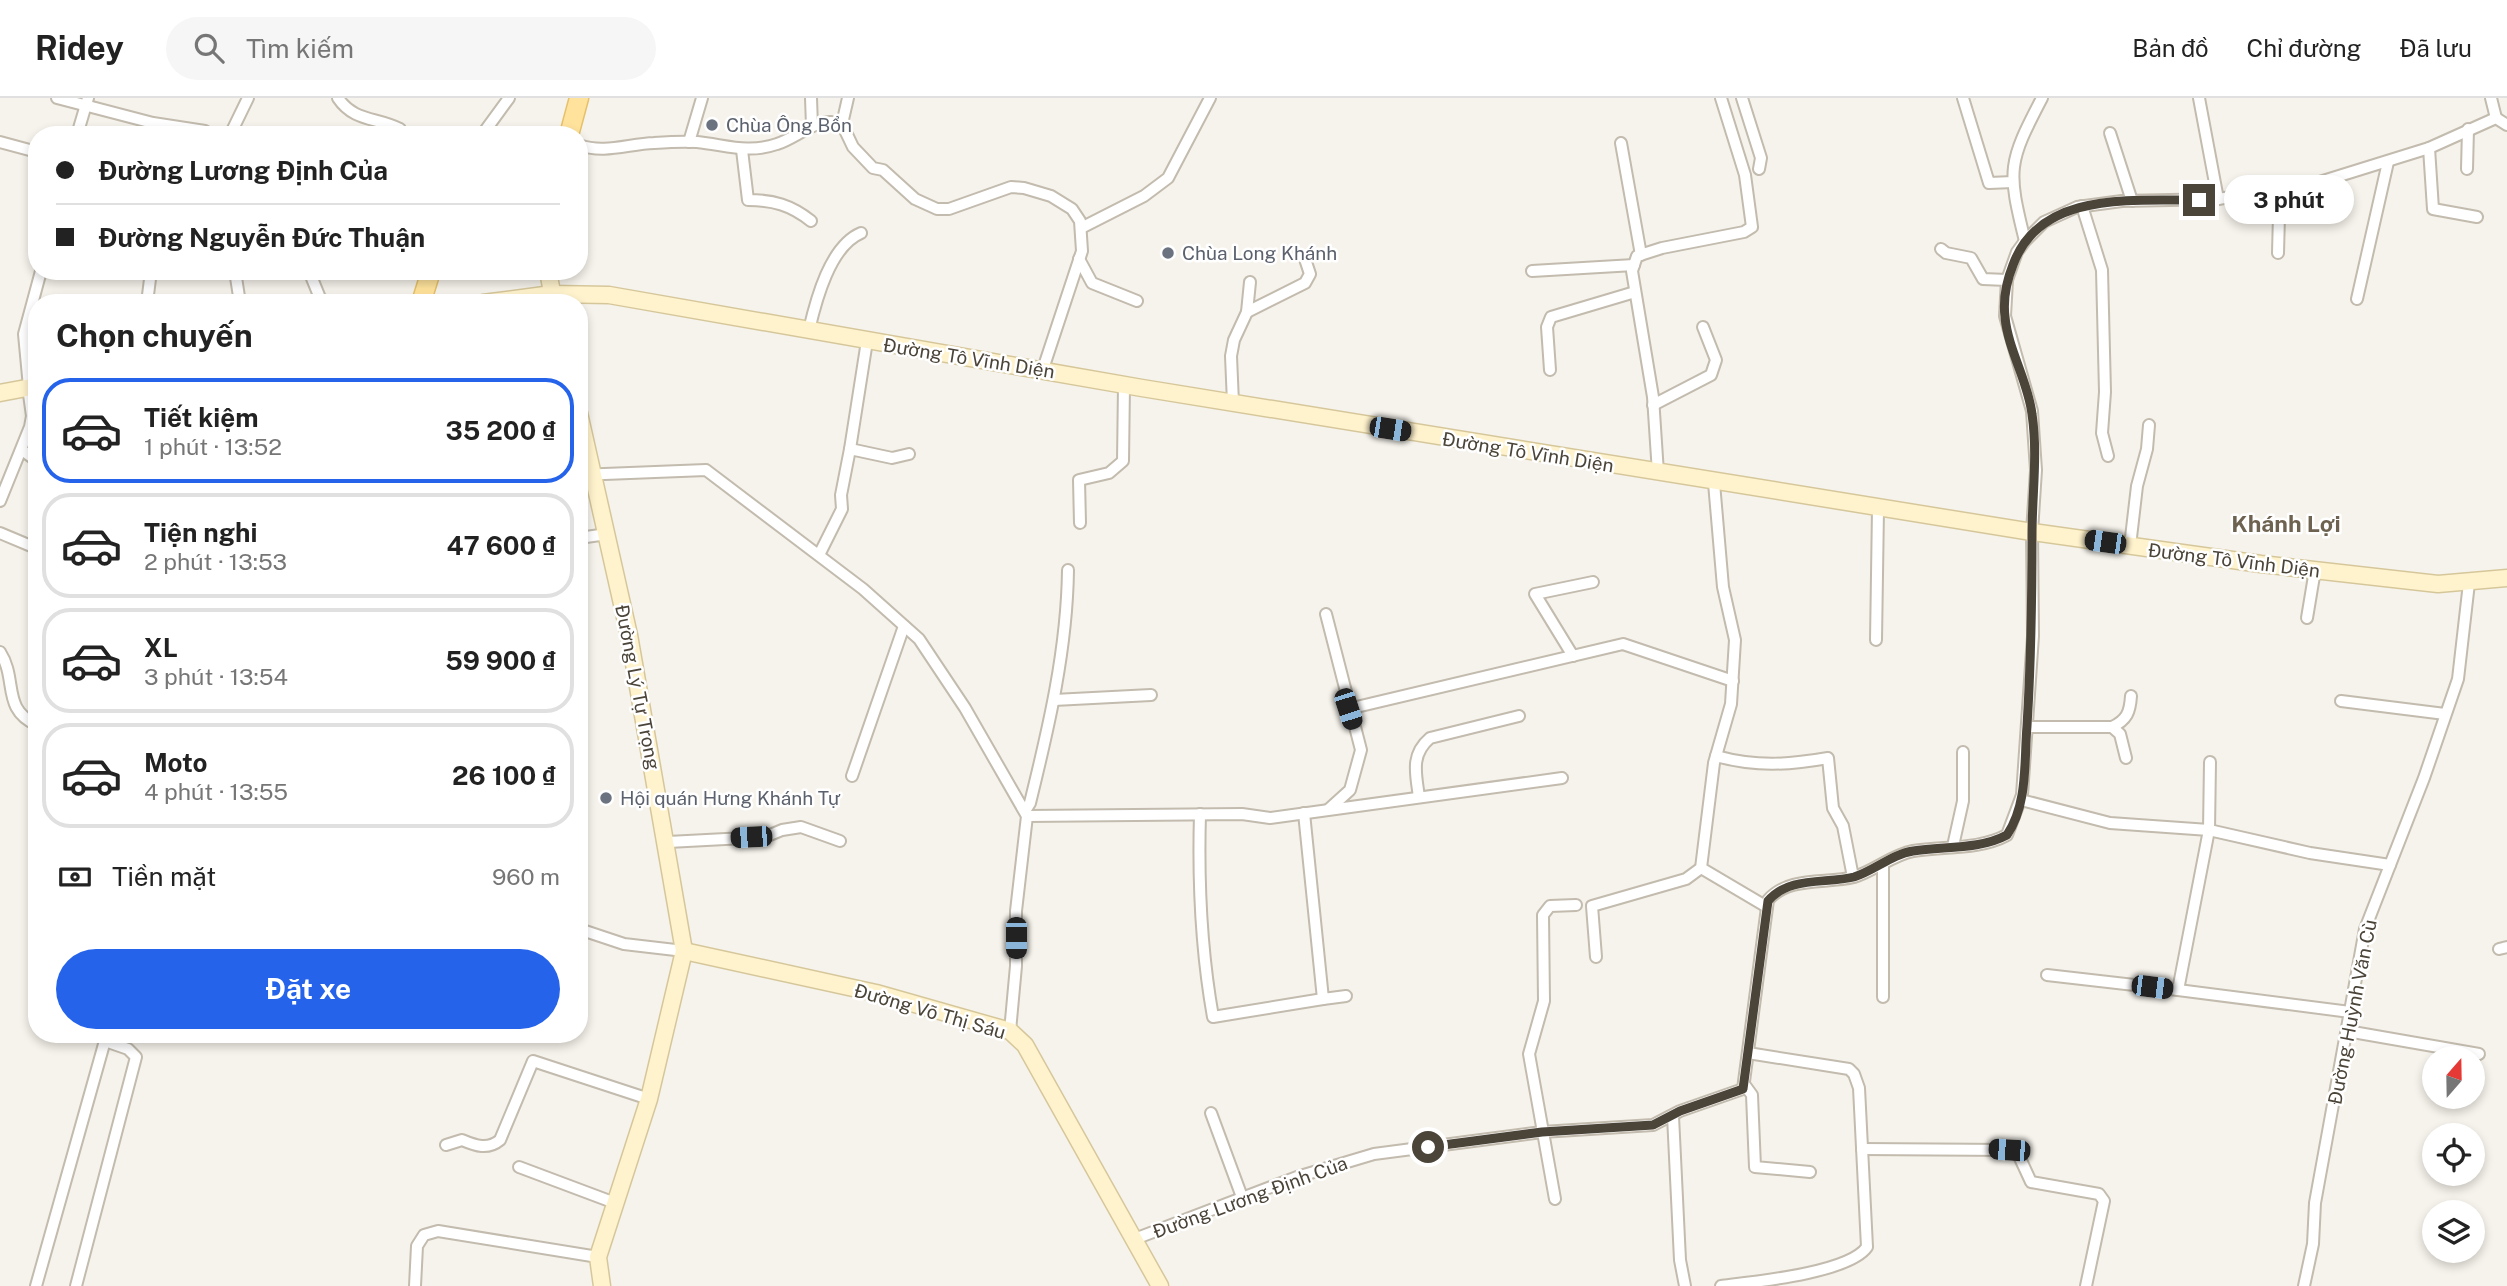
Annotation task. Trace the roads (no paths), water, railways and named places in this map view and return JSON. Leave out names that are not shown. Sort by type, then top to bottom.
[{"type":"main road","points":[[571,126],[579,98]]},
{"type":"main road","name":"Đường Tô Vĩnh Diện","points":[[588,296],[609,295],[1124,385],[1714,483],[2032,532],[2315,570],[2438,583],[2469,583],[2507,578]]},
{"type":"main road","points":[[0,393],[28,388]]},
{"type":"main road","name":"Đường Lý Tự Trọng","points":[[588,480],[607,534],[629,635],[668,842],[684,951],[649,1099],[598,1257],[602,1286]]},
{"type":"main road","name":"Đường Võ Thị Sáu","points":[[684,951],[876,993],[1010,1031],[1025,1045],[1160,1286]]},
{"type":"street","points":[[57,98],[87,102],[153,123],[172,126]]},
{"type":"street","points":[[234,126],[248,98]]},
{"type":"street","points":[[338,98],[350,113],[394,126]]},
{"type":"street","points":[[489,126],[509,98]]},
{"type":"street","points":[[689,142],[702,98]]},
{"type":"street","points":[[811,98],[812,126]]},
{"type":"street","points":[[848,98],[842,124],[853,147],[873,168],[883,170],[915,199],[937,209],[949,209],[1011,187],[1024,187],[1072,209],[1081,228],[1079,259],[1042,369]]},
{"type":"street","points":[[1081,228],[1135,201],[1168,178],[1210,98]]},
{"type":"street","points":[[1532,271],[1637,260],[1662,248],[1744,232],[1752,227],[1745,176],[1721,98]]},
{"type":"street","points":[[1742,98],[1761,158],[1759,169]]},
{"type":"street","points":[[1963,98],[1989,183],[2013,182]]},
{"type":"street","points":[[2025,241],[2011,173],[2018,144],[2042,98]]},
{"type":"street","points":[[2199,98],[2218,199]]},
{"type":"street","points":[[2491,98],[2496,118],[2507,125]]},
{"type":"street","points":[[80,126],[87,102]]},
{"type":"street","points":[[1810,1172],[1755,1167],[1752,1095],[1744,1084],[1768,907],[1773,895],[1788,887],[1853,877],[1910,851],[1984,845],[2007,835],[2021,800],[2033,636],[2032,532],[2036,470],[2032,411],[2005,316],[2007,280],[2017,252],[2043,222],[2082,206],[2132,201],[2218,199],[2310,186],[2429,148],[2453,139],[2468,128],[2496,118]]},
{"type":"street","points":[[588,148],[596,151],[635,145],[689,142],[742,150],[778,144],[812,126],[836,122],[842,124]]},
{"type":"street","points":[[2467,169],[2468,128]]},
{"type":"street","points":[[2110,133],[2132,201]]},
{"type":"street","points":[[0,142],[28,150]]},
{"type":"street","points":[[1621,142],[1637,260],[1632,271],[1653,405],[1658,473]]},
{"type":"street","points":[[2429,148],[2433,209],[2477,217]]},
{"type":"street","points":[[742,150],[748,200],[773,200],[797,210],[811,221]]},
{"type":"street","points":[[2357,299],[2388,162]]},
{"type":"street","points":[[2255,194],[2279,215],[2278,253]]},
{"type":"street","points":[[2082,206],[2102,270],[2105,392],[2102,433],[2108,456]]},
{"type":"street","points":[[809,330],[816,299],[830,265],[854,235],[861,233]]},
{"type":"street","points":[[1941,249],[1946,253],[1970,258],[1983,279],[2007,280]]},
{"type":"street","points":[[1247,312],[1305,283],[1310,274],[1305,258]]},
{"type":"street","points":[[1079,259],[1091,284],[1137,301]]},
{"type":"street","points":[[1233,403],[1231,356],[1234,340],[1247,312],[1250,282]]},
{"type":"street","points":[[1550,370],[1547,327],[1551,317],[1635,292]]},
{"type":"street","points":[[28,319],[24,334],[28,364]]},
{"type":"street","points":[[1653,405],[1710,375],[1716,360],[1703,327]]},
{"type":"street","points":[[819,555],[842,509],[841,495],[867,341]]},
{"type":"street","points":[[1080,523],[1079,480],[1109,473],[1123,461],[1124,385]]},
{"type":"street","points":[[2130,546],[2137,486],[2147,449],[2149,425]]},
{"type":"street","points":[[0,500],[28,430]]},
{"type":"street","points":[[850,449],[892,458],[909,454]]},
{"type":"street","points":[[22,450],[28,454]]},
{"type":"street","points":[[588,474],[706,470],[819,555],[919,639],[938,666],[1026,814]]},
{"type":"street","points":[[1596,957],[1592,906],[1686,879],[1701,868],[1716,756],[1731,704],[1735,640],[1723,587],[1714,483]]},
{"type":"street","points":[[1876,640],[1878,509]]},
{"type":"street","points":[[0,533],[28,544]]},
{"type":"street","points":[[588,537],[607,534]]},
{"type":"street","points":[[1010,1031],[1016,966],[1016,911],[1026,814],[1054,700],[1068,600],[1068,570]]},
{"type":"street","points":[[2307,618],[2315,570]]},
{"type":"street","points":[[1573,656],[1535,594],[1593,582]]},
{"type":"street","name":"Đường Huỳnh Văn Cù","points":[[2304,1286],[2313,1244],[2315,1203],[2365,929],[2458,679],[2469,583]]},
{"type":"street","points":[[1326,614],[1348,709],[1361,750],[1350,790],[1329,809]]},
{"type":"street","points":[[852,776],[904,626]]},
{"type":"street","points":[[1348,709],[1573,656],[1632,645],[1733,681]]},
{"type":"street","points":[[0,652],[7,663],[14,707],[18,714],[28,719]]},
{"type":"street","points":[[1054,700],[1151,695]]},
{"type":"street","points":[[2027,727],[2112,727],[2124,721],[2130,709],[2131,696]]},
{"type":"street","points":[[2342,701],[2445,714]]},
{"type":"street","points":[[1419,797],[1415,763],[1420,746],[1430,738],[1519,716]]},
{"type":"street","points":[[2112,727],[2120,734],[2126,758]]},
{"type":"street","points":[[1953,846],[1963,801],[1963,752]]},
{"type":"street","points":[[1716,756],[1745,764],[1774,766],[1828,758],[1833,808],[1843,826],[1853,877]]},
{"type":"street","points":[[2178,990],[2209,830],[2210,762]]},
{"type":"street","points":[[1026,814],[1200,814],[1270,818],[1562,778]]},
{"type":"street","points":[[2021,800],[2110,823],[2209,830],[2310,853],[2390,865]]},
{"type":"street","points":[[1304,813],[1324,999]]},
{"type":"street","points":[[1200,814],[1203,963],[1213,1017],[1346,996]]},
{"type":"street","points":[[668,842],[765,837],[782,830],[801,827],[840,841]]},
{"type":"street","points":[[1883,864],[1883,997]]},
{"type":"street","points":[[1701,868],[1768,907]]},
{"type":"street","points":[[1555,1199],[1529,1054],[1544,1001],[1542,919],[1550,906],[1576,905]]},
{"type":"street","points":[[588,932],[624,944],[684,951]]},
{"type":"street","points":[[2047,975],[2350,1012]]},
{"type":"street","points":[[2347,1031],[2433,1046]]},
{"type":"street","points":[[36,1286],[105,1043]]},
{"type":"street","points":[[76,1286],[136,1057],[116,1043]]},
{"type":"street","points":[[1721,1286],[1804,1274],[1861,1256],[1867,1247],[1859,1088],[1854,1074],[1849,1069],[1748,1053]]},
{"type":"street","points":[[446,1145],[462,1140],[478,1146],[493,1146],[500,1140],[533,1061],[649,1099]]},
{"type":"street","name":"Đường Lương Định Của","points":[[1132,1240],[1242,1197],[1374,1154],[1542,1132],[1653,1125],[1697,1105],[1733,1094],[1743,1089],[1744,1084]]},
{"type":"street","points":[[1211,1113],[1242,1197]]},
{"type":"street","points":[[1673,1116],[1680,1260],[1685,1286]]},
{"type":"street","points":[[1862,1149],[2009,1150],[2019,1156],[2031,1182],[2099,1195],[2104,1201],[2086,1286]]},
{"type":"street","points":[[519,1167],[615,1203]]},
{"type":"street","points":[[415,1286],[417,1247],[424,1235],[438,1231],[598,1257]]},
{"type":"place","name":"Chùa Ông Bổn","points":[[712,125]]},
{"type":"place","name":"Chùa Long Khánh","points":[[1168,253]]},
{"type":"place","name":"Hội quán Hưng Khánh Tự","points":[[606,798]]},
{"type":"district","name":"Khánh Lợi","points":[[2286,524]]}]
